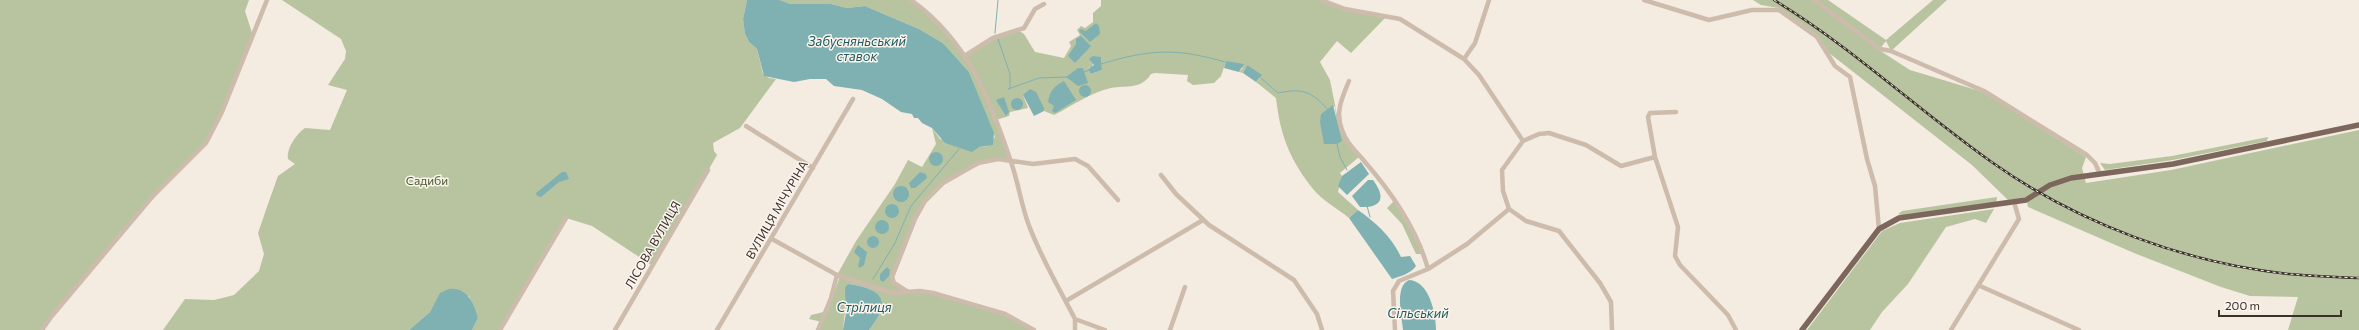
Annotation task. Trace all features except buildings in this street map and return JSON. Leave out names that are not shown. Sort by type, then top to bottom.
[{"type":"main road","points":[[1802,330],[1879,229],[1899,218],[2014,202],[2030,198],[2045,188],[2060,181],[2174,164],[2359,125]]},
{"type":"street","points":[[42,330],[51,316],[142,209],[206,143],[222,112],[267,0]]},
{"type":"street","points":[[911,0],[930,14],[966,55],[979,78],[1012,162],[1029,225],[1075,319],[1075,330]]},
{"type":"street","points":[[1320,0],[1345,9],[1400,19],[1464,59],[1480,75],[1523,141]]},
{"type":"street","points":[[1464,59],[1475,43],[1489,0]]},
{"type":"street","points":[[1644,0],[1709,20],[1752,10],[1779,10],[1817,37],[1834,66],[1850,78],[1866,160],[1875,186],[1879,229]]},
{"type":"street","points":[[1814,0],[1880,49],[1891,51],[1984,91],[2087,155],[2095,163],[2100,174]]},
{"type":"street","points":[[966,55],[993,38],[1024,28],[1035,9],[1044,4]]},
{"type":"street","points":[[1349,81],[1339,105],[1342,129],[1350,146],[1365,161],[1407,219],[1420,242],[1428,268]]},
{"type":"street","name":"ВУЛИЦЯ МІЧУРІНА","points":[[717,330],[772,240],[854,99]]},
{"type":"street","points":[[1676,112],[1650,114],[1648,117],[1655,156],[1678,226],[1675,256],[1680,265],[1728,314],[1736,330]]},
{"type":"street","points":[[746,126],[813,168]]},
{"type":"street","points":[[1612,330],[1611,302],[1600,283],[1559,231],[1520,218],[1509,208],[1503,190],[1502,170],[1523,141],[1539,134],[1549,133],[1586,145],[1621,166],[1655,156]]},
{"type":"street","points":[[908,292],[894,283],[893,274],[915,219],[925,201],[943,183],[971,165],[994,159],[1033,164],[1070,158],[1079,160],[1093,171],[1118,200]]},
{"type":"street","name":"ЛІСОВА ВУЛИЦЯ","points":[[615,330],[708,170]]},
{"type":"street","points":[[1161,175],[1176,194],[1203,220],[1294,280],[1317,314],[1322,330]]},
{"type":"street","points":[[1951,330],[1980,286],[2019,219],[2014,202]]},
{"type":"street","points":[[1395,330],[1393,291],[1395,285],[1399,281],[1428,268],[1467,244],[1509,208]]},
{"type":"street","points":[[500,330],[566,218]]},
{"type":"street","points":[[1066,301],[1203,220]]},
{"type":"street","points":[[772,240],[837,275],[892,293],[928,292],[998,312],[1017,319],[1034,330]]},
{"type":"street","points":[[818,330],[831,298],[837,275]]},
{"type":"street","points":[[1980,286],[2079,330]]},
{"type":"street","points":[[1170,330],[1185,287]]},
{"type":"street","points":[[1075,319],[1105,330]]},
{"type":"green space","points":[[0,0],[249,0],[245,11],[253,36],[222,112],[206,143],[168,181],[42,330],[0,330]]},
{"type":"green space","name":"Садиби","points":[[282,0],[747,0],[743,19],[745,34],[749,42],[757,49],[763,74],[769,78],[776,79],[740,128],[713,143],[714,151],[717,155],[653,266],[592,226],[566,218],[500,330],[472,330],[478,318],[469,296],[434,305],[430,312],[409,330],[163,330],[185,299],[214,300],[234,295],[259,271],[264,254],[258,233],[278,176],[295,164],[288,159],[290,146],[305,128],[330,130],[347,90],[328,85],[345,59],[346,51],[341,39]]},
{"type":"green space","points":[[780,0],[911,0],[930,14],[966,54],[976,47],[1018,30],[1024,34],[1035,52],[1064,58],[1071,46],[1069,42],[1080,35],[1077,30],[1081,26],[1085,28],[1093,22],[1093,13],[1101,6],[1101,0],[1321,0],[1336,6],[1387,16],[1351,53],[1337,41],[1320,62],[1330,80],[1340,130],[1359,157],[1340,173],[1342,176],[1338,192],[1358,210],[1349,218],[1325,201],[1313,189],[1298,168],[1287,146],[1280,124],[1276,98],[1256,82],[1260,78],[1247,65],[1243,73],[1239,72],[1243,68],[1226,61],[1221,76],[1214,83],[1193,85],[1187,81],[1188,75],[1151,74],[1143,83],[1104,90],[1089,96],[1054,115],[1044,111],[1044,108],[1023,95],[1028,108],[1010,112],[1009,116],[996,120],[1012,162],[990,160],[950,179],[921,208],[893,280],[908,292],[920,291],[998,312],[1034,330],[869,330],[881,311],[881,298],[869,289],[848,284],[843,330],[819,330],[822,322],[809,319],[811,315],[828,311],[839,279],[837,275],[856,241],[895,184],[908,160],[922,167],[936,144],[932,128],[940,139],[979,147],[988,146],[995,137],[969,72],[943,43],[919,29],[865,6],[847,8],[831,4],[790,4]],"holes":[[[1101,57],[1102,70],[1091,74],[1088,69],[1090,67],[1092,68],[1093,63]],[[1335,106],[1337,126],[1321,114]]]},
{"type":"green space","points":[[1753,0],[1828,0],[1886,40],[1933,0],[1947,0],[1891,51],[1886,41],[1879,50],[1910,70],[1983,92],[2086,157],[2082,168],[2086,183],[2171,170],[2359,130],[2359,330],[2288,330],[2298,297],[2250,296],[2221,287],[2134,253],[2028,207],[2026,197],[2008,200],[1972,165],[1824,49],[1816,34],[1779,8],[1761,5]]},
{"type":"green space","points":[[2268,137],[2267,141],[2173,160],[2105,170],[2100,163],[2110,164],[2172,156]]},
{"type":"green space","points":[[1997,197],[1996,204],[1907,217],[1898,214],[1902,211]]},
{"type":"green space","points":[[1394,201],[1424,254],[1416,254],[1402,224],[1387,208]]},
{"type":"green space","points":[[1994,209],[1986,223],[1975,219],[1946,227],[1908,284],[1882,312],[1870,330],[1807,330],[1882,231],[1900,223]]},
{"type":"water","name":"Забусняньський ставок","points":[[747,0],[780,0],[790,4],[831,4],[847,8],[865,6],[919,29],[943,43],[969,72],[994,133],[993,145],[979,147],[972,152],[945,143],[932,128],[922,123],[918,118],[914,118],[912,114],[901,112],[882,99],[862,90],[834,86],[826,79],[810,79],[794,82],[764,76],[757,49],[749,42],[745,34],[743,19]]},
{"type":"water","points":[[1096,23],[1099,26],[1100,34],[1090,42],[1079,31],[1081,29],[1086,31]]},
{"type":"water","points":[[1081,36],[1091,46],[1075,63],[1068,56],[1076,44],[1076,39]]},
{"type":"water","points":[[1093,56],[1101,57],[1102,70],[1091,74],[1088,69],[1094,65],[1089,59]]},
{"type":"water","points":[[1226,61],[1244,64],[1239,72],[1224,68]]},
{"type":"water","points":[[1247,65],[1262,75],[1256,82],[1243,73]]},
{"type":"water","points":[[1078,68],[1083,68],[1088,83],[1078,86],[1066,77]]},
{"type":"water","points":[[1064,81],[1076,100],[1055,113],[1052,111],[1054,106],[1048,102],[1049,98],[1053,89]]},
{"type":"water","points":[[1085,85],[1089,87],[1091,91],[1089,95],[1085,97],[1081,95],[1079,91],[1081,87]]},
{"type":"water","points":[[1030,89],[1036,92],[1044,108],[1044,111],[1034,116],[1023,95]]},
{"type":"water","points":[[1004,97],[1009,112],[1006,116],[996,100]]},
{"type":"water","points":[[1015,98],[1019,98],[1023,104],[1019,110],[1015,110],[1011,106],[1011,102]]},
{"type":"water","points":[[1333,105],[1342,141],[1337,144],[1324,144],[1320,122],[1321,114]]},
{"type":"water","points":[[936,152],[941,154],[943,159],[941,164],[936,166],[931,164],[929,159],[931,154]]},
{"type":"water","points":[[1361,162],[1369,174],[1347,195],[1338,186],[1342,176]]},
{"type":"water","points":[[562,172],[566,172],[569,179],[559,182],[541,197],[537,196],[536,193]]},
{"type":"water","points":[[920,172],[926,174],[927,178],[915,188],[911,188],[909,183]]},
{"type":"water","points":[[1368,180],[1373,180],[1377,186],[1380,200],[1374,205],[1360,207],[1352,196]]},
{"type":"water","points":[[901,186],[907,188],[909,194],[907,200],[901,202],[895,200],[893,194],[895,188]]},
{"type":"water","points":[[889,204],[895,204],[899,208],[899,214],[895,218],[889,218],[885,214],[885,208]]},
{"type":"water","points":[[1358,210],[1382,230],[1393,243],[1401,257],[1410,256],[1416,266],[1414,269],[1392,279],[1349,218]]},
{"type":"water","points":[[879,220],[885,220],[889,224],[889,230],[885,234],[879,234],[875,230],[875,224]]},
{"type":"water","points":[[871,236],[875,236],[879,242],[875,248],[871,248],[867,244],[867,240]]},
{"type":"water","points":[[858,245],[867,252],[864,265],[860,268],[858,266],[860,258],[854,252]]},
{"type":"water","points":[[887,267],[890,270],[889,276],[883,282],[880,280],[880,274]]},
{"type":"water","name":"Сільський","points":[[1409,280],[1422,286],[1430,299],[1435,315],[1436,330],[1403,330],[1400,295],[1404,284]]},
{"type":"water","name":"Стрілиця","points":[[848,284],[869,289],[881,298],[881,311],[869,330],[843,330],[846,313],[845,288]]},
{"type":"water","points":[[449,289],[455,289],[465,293],[472,302],[478,318],[472,330],[409,330],[430,312],[440,293]]},
{"type":"waterway","points":[[995,33],[998,0]]},
{"type":"waterway","points":[[998,39],[1010,74],[1010,89]]},
{"type":"waterway","points":[[1101,64],[1134,55],[1163,52],[1192,54],[1225,62]]},
{"type":"waterway","points":[[1083,72],[1090,70]]},
{"type":"waterway","points":[[1008,89],[1039,78],[1067,77]]},
{"type":"waterway","points":[[1261,78],[1278,93],[1294,91],[1306,92],[1317,99],[1328,110]]},
{"type":"waterway","points":[[1337,144],[1340,157],[1347,170]]},
{"type":"waterway","points":[[873,279],[895,243],[911,206],[959,149]]},
{"type":"waterway","points":[[1367,206],[1370,217]]},
{"type":"railway","points":[[1774,0],[1831,38],[1993,163],[2026,185],[2097,222],[2172,250],[2250,269],[2289,274],[2359,278]]}]
